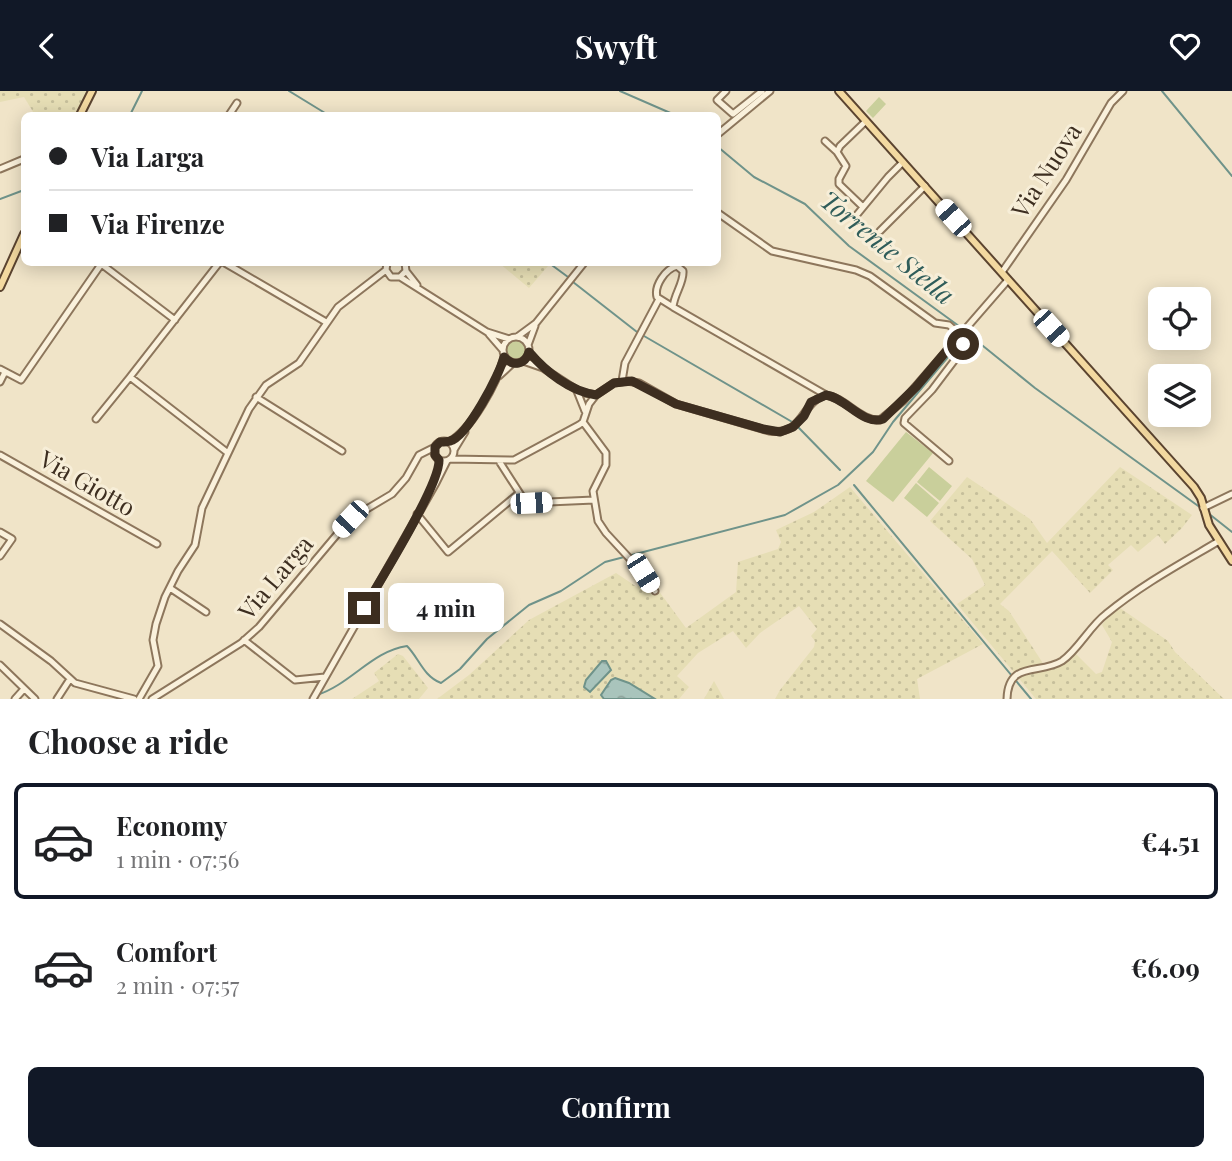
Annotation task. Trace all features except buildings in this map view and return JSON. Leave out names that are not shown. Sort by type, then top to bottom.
[{"type":"main road","points":[[82,112],[92,91]]},
{"type":"main road","points":[[839,91],[1194,487],[1201,498],[1206,520],[1232,561]]},
{"type":"main road","points":[[0,286],[21,240]]},
{"type":"street","points":[[726,91],[717,100],[733,114],[762,91]]},
{"type":"street","points":[[721,131],[770,91]]},
{"type":"street","name":"Via Nuova","points":[[1002,272],[1066,180],[1111,103],[1123,91]]},
{"type":"street","points":[[231,112],[237,103]]},
{"type":"street","points":[[837,152],[866,121]]},
{"type":"street","points":[[825,141],[837,152],[846,166],[839,184],[863,207]]},
{"type":"street","points":[[0,169],[21,160]]},
{"type":"street","points":[[855,217],[903,162]]},
{"type":"street","points":[[880,231],[925,186]]},
{"type":"street","points":[[721,215],[772,251],[856,270],[870,277],[935,323],[948,325],[961,337],[963,350],[932,390],[905,418],[904,423],[949,461]]},
{"type":"street","points":[[0,382],[3,370],[21,380],[99,266]]},
{"type":"street","points":[[105,266],[175,320]]},
{"type":"street","points":[[96,419],[217,266]]},
{"type":"street","points":[[230,266],[326,323]]},
{"type":"street","points":[[400,277],[406,266]]},
{"type":"street","points":[[407,266],[419,287]]},
{"type":"street","points":[[487,332],[509,339],[517,337],[536,323],[582,266]]},
{"type":"street","points":[[673,307],[675,295],[684,277],[683,271],[677,266],[669,268],[656,289],[659,299],[826,395],[839,399],[877,421],[883,419],[909,394],[1008,280]]},
{"type":"street","points":[[0,624],[51,661],[70,680],[93,689],[137,699],[158,666],[153,640],[156,624],[170,588],[195,545],[202,508],[256,397],[266,385],[299,363],[338,307],[379,278],[387,269],[487,332],[502,349],[504,357],[497,378],[313,699]]},
{"type":"street","points":[[622,381],[625,363],[659,299]]},
{"type":"street","points":[[523,361],[536,323]]},
{"type":"street","points":[[517,337],[524,340],[543,368]]},
{"type":"street","points":[[502,349],[509,339]]},
{"type":"street","points":[[504,357],[513,363]]},
{"type":"street","points":[[497,378],[513,363],[523,361],[543,368],[575,389],[596,395]]},
{"type":"street","points":[[130,377],[228,453]]},
{"type":"street","points":[[437,458],[451,456],[510,461],[525,456],[574,429],[583,422],[589,404],[596,395],[622,381],[639,383],[676,404],[775,432],[793,427],[804,416],[811,402],[826,395]]},
{"type":"street","points":[[575,389],[586,414]]},
{"type":"street","points":[[256,397],[342,451]]},
{"type":"street","points":[[422,507],[438,474],[435,447],[440,442],[449,442],[460,434],[473,417]]},
{"type":"street","points":[[583,422],[602,447],[607,460],[596,482],[594,500],[601,527],[631,558],[655,591]]},
{"type":"street","points":[[449,442],[451,456]]},
{"type":"street","name":"Via Larga","points":[[415,465],[419,455],[435,447]]},
{"type":"street","name":"Via Giotto","points":[[0,456],[157,544]]},
{"type":"street","name":"Via Larga","points":[[153,698],[212,663],[244,640],[259,627],[350,519],[392,494],[424,456],[437,458]]},
{"type":"street","points":[[499,461],[526,503],[594,500]]},
{"type":"street","points":[[418,514],[448,552],[518,494]]},
{"type":"street","points":[[1203,508],[1232,494]]},
{"type":"street","points":[[0,532],[12,539],[0,555]]},
{"type":"street","points":[[1007,699],[1013,678],[1062,661],[1104,615],[1141,586],[1219,541]]},
{"type":"street","points":[[170,588],[206,612]]},
{"type":"street","points":[[244,640],[295,680],[326,677]]},
{"type":"street","points":[[0,665],[35,699]]},
{"type":"street","points":[[57,699],[70,680]]},
{"type":"street","points":[[15,699],[24,689]]},
{"type":"street","points":[[145,689],[147,695],[153,698]]},
{"type":"shaded area","points":[[0,91],[87,91],[77,112],[33,112],[24,97],[0,102]]},
{"type":"shaded area","points":[[503,266],[548,266],[529,288]]},
{"type":"shaded area","points":[[1120,467],[1192,515],[1182,528],[1165,544],[1158,535],[1138,552],[1131,545],[1108,565],[1113,570],[1090,593],[1052,551],[1000,604],[1009,611],[1046,668],[1061,664],[1072,650],[1096,674],[1102,672],[1112,642],[1102,625],[1120,608],[1168,641],[1175,652],[1224,699],[1036,699],[957,604],[985,585],[972,559],[930,521],[967,477],[1030,519],[1047,543]]},
{"type":"shaded area","points":[[850,487],[983,644],[917,679],[920,699],[775,699],[814,647],[815,641],[811,636],[817,629],[799,606],[760,633],[746,648],[733,631],[698,653],[677,676],[689,687],[679,699],[437,699],[469,675],[529,620],[616,573],[637,587],[647,575],[686,628],[736,592],[738,562],[778,549],[781,542],[776,530],[814,512]]},
{"type":"shaded area","points":[[398,654],[403,656],[428,688],[419,699],[352,699],[379,681],[374,673]]},
{"type":"shaded area","points":[[714,681],[724,699],[704,699]]},
{"type":"green space","points":[[879,97],[886,104],[873,118],[866,111]]},
{"type":"green space","points":[[516,340],[523,343],[526,350],[523,357],[516,360],[509,357],[506,350],[509,343]]},
{"type":"green space","points":[[906,432],[933,453],[893,502],[866,481]]},
{"type":"green space","points":[[929,467],[952,486],[940,501],[917,482]]},
{"type":"green space","points":[[916,483],[939,503],[927,517],[904,498]]},
{"type":"water","points":[[602,661],[606,661],[611,670],[590,692],[584,687],[586,680]]},
{"type":"water","points":[[615,678],[655,699],[604,699],[601,695]]},
{"type":"waterway","points":[[132,112],[142,91]]},
{"type":"waterway","points":[[289,91],[323,112]]},
{"type":"waterway","name":"Torrente Stella","points":[[620,91],[668,112]]},
{"type":"waterway","points":[[1162,91],[1232,176]]},
{"type":"waterway","name":"Torrente Stella","points":[[721,150],[754,177],[805,204],[849,246],[963,329]]},
{"type":"waterway","points":[[0,199],[21,191]]},
{"type":"waterway","points":[[553,266],[568,277]]},
{"type":"waterway","points":[[573,282],[637,332]]},
{"type":"waterway","name":"Torrente Stella","points":[[967,333],[1035,388],[1201,508]]},
{"type":"waterway","points":[[644,336],[794,423]]},
{"type":"waterway","points":[[317,695],[383,654],[407,646],[425,671],[441,683],[460,669],[487,639],[529,605],[561,591],[605,562],[785,515],[838,485],[873,452],[893,422],[959,344],[964,341],[978,341]]},
{"type":"waterway","points":[[798,427],[840,470]]},
{"type":"waterway","points":[[854,485],[1031,699]]},
{"type":"waterway","name":"Torrente Stella","points":[[1208,513],[1232,532]]},
{"type":"route","points":[[364,608],[438,474],[439,460],[435,455],[435,447],[438,443],[449,442],[460,434],[497,378],[504,357],[517,364],[528,356],[529,352],[543,368],[584,393],[596,395],[614,383],[632,381],[666,401],[780,432],[793,427],[804,416],[811,402],[826,395],[839,399],[870,419],[883,419],[916,387],[959,336],[963,344]]}]
